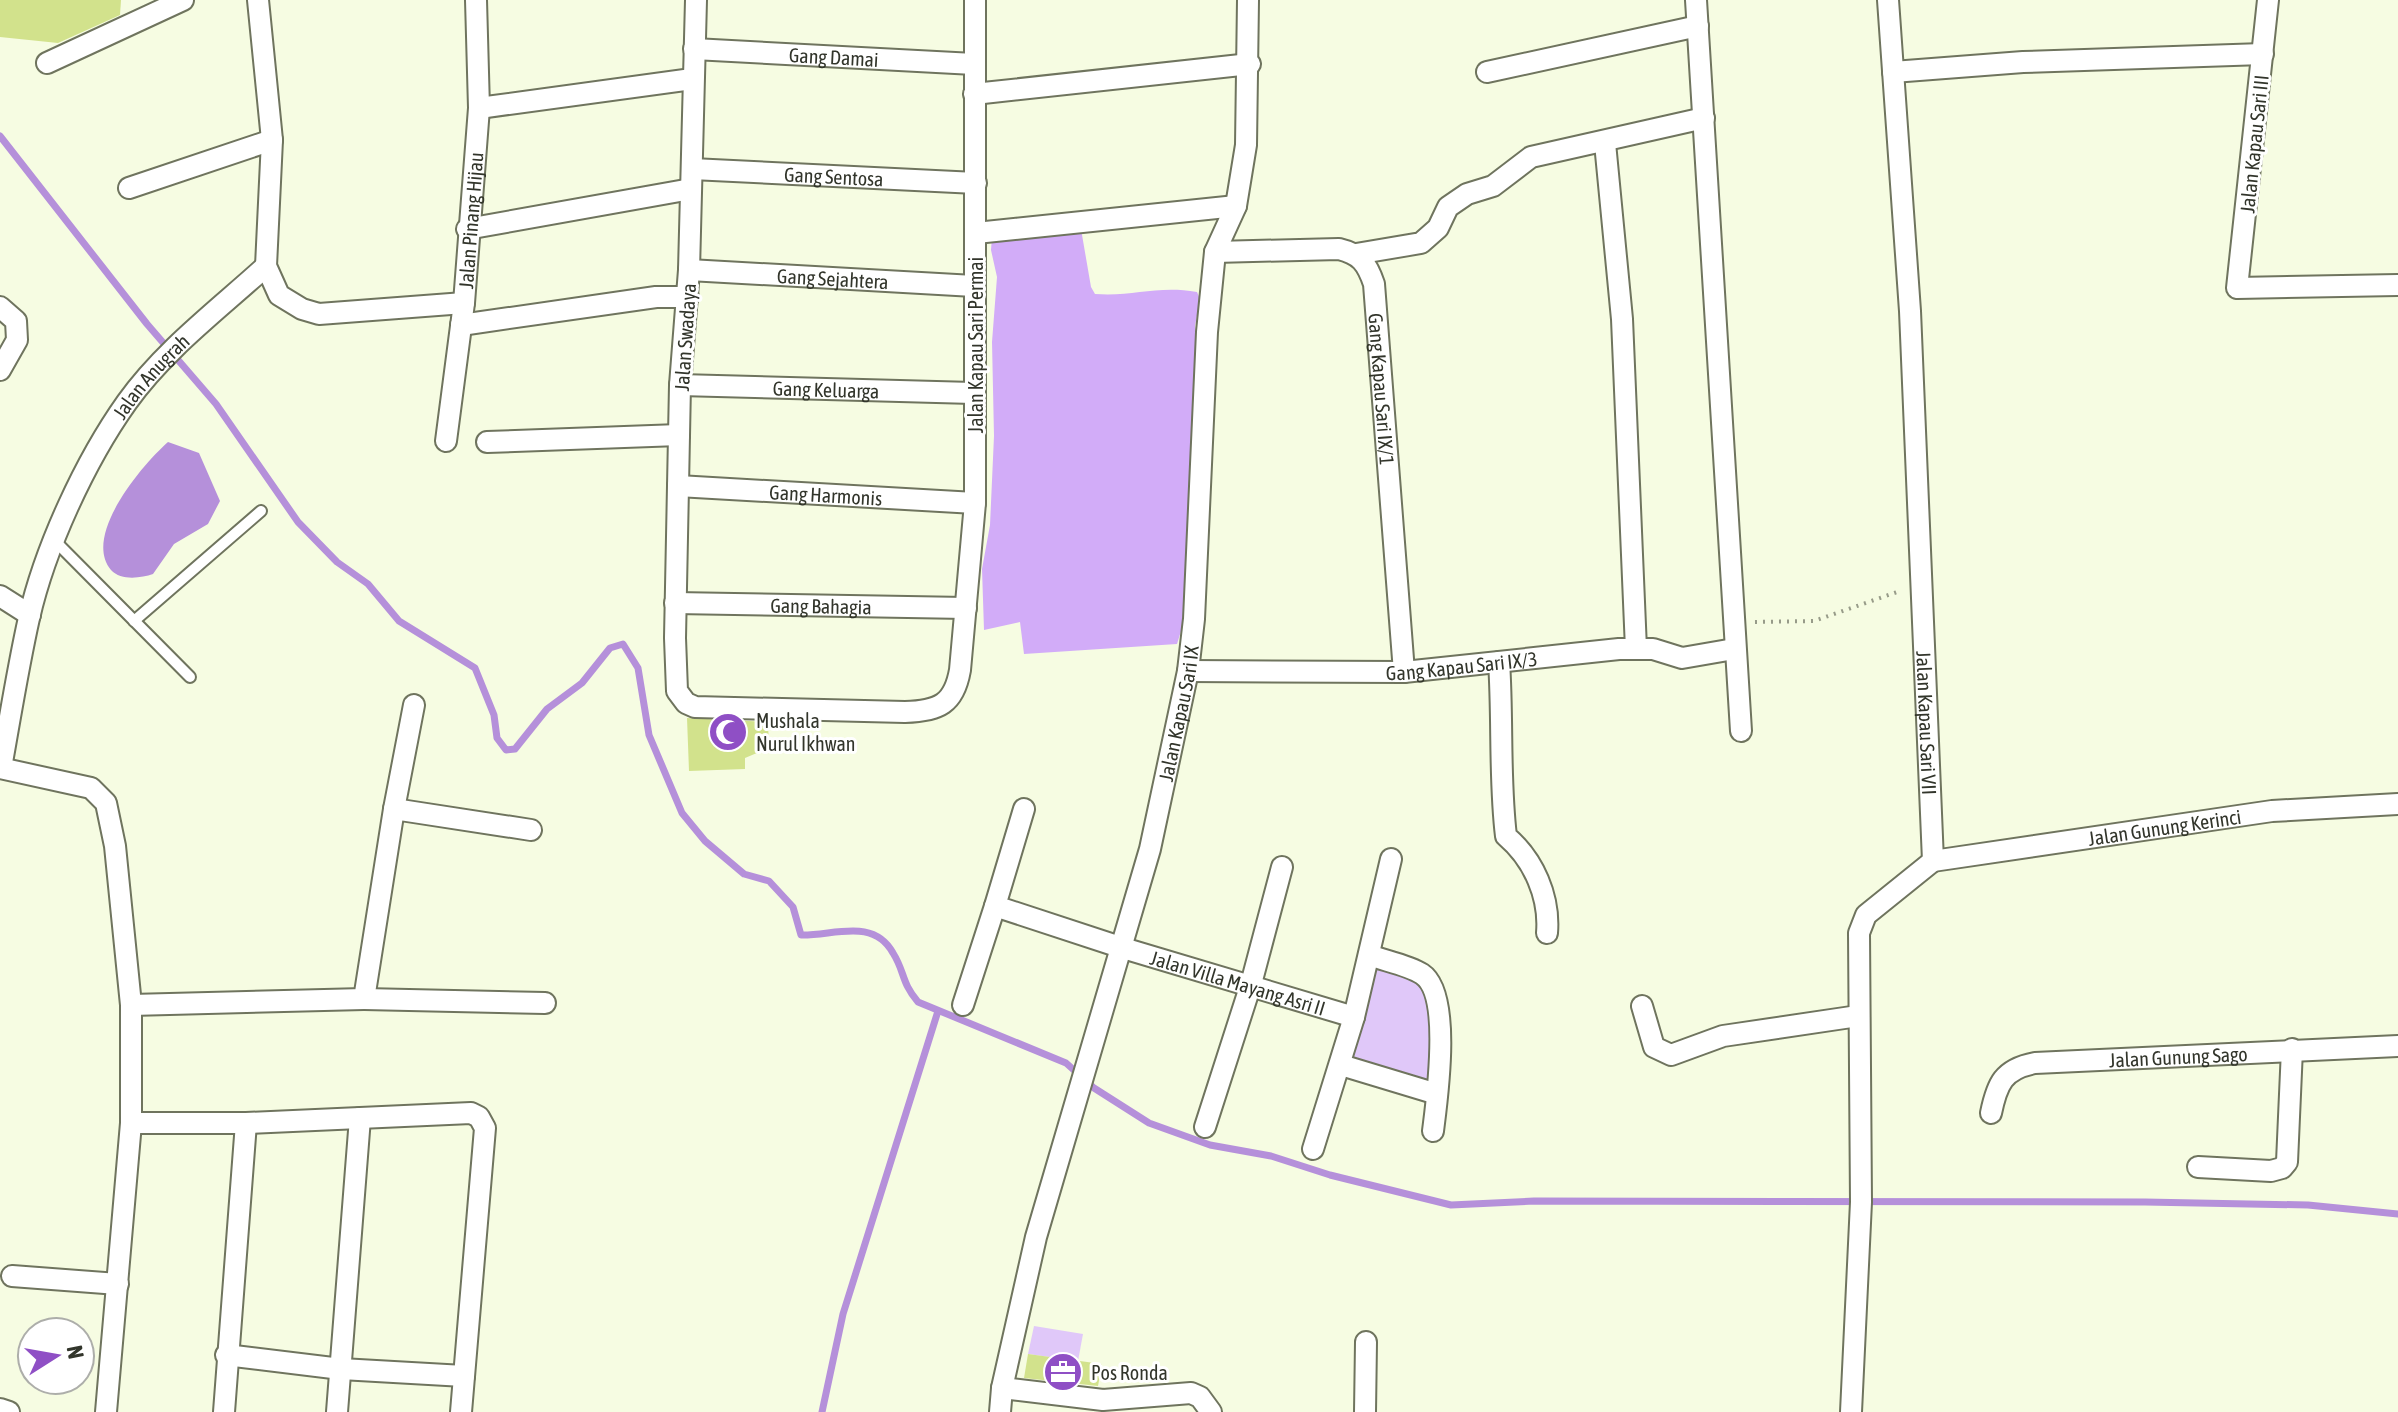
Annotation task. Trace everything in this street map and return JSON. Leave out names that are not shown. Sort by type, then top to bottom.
[{"type":"street","points":[[47,63],[183,0]]},
{"type":"street","points":[[258,0],[272,140],[266,266],[279,295],[302,309],[319,314],[464,303]]},
{"type":"street","name":"Jalan Pinang Hijau","points":[[446,441],[464,303],[467,229],[479,108],[476,0]]},
{"type":"street","name":"Jalan Swadaya","points":[[696,0],[688,297],[680,385],[675,603],[675,675],[682,699],[695,707],[905,712],[926,711],[939,705]]},
{"type":"street","name":"Jalan Kapau Sari Permai","points":[[939,705],[957,689],[975,503],[975,0]]},
{"type":"street","name":"Jalan Kapau Sari IX","points":[[1000,1412],[1002,1388],[1036,1237],[1150,849],[1188,671],[1194,619],[1207,332],[1215,252],[1236,206],[1246,145],[1250,64],[1248,0]]},
{"type":"street","points":[[1696,0],[1741,731]]},
{"type":"street","name":"Jalan Kapau Sari VII","points":[[1888,0],[1910,311],[1933,861]]},
{"type":"street","name":"Jalan Kapau Sari III","points":[[2268,0],[2237,288],[2398,285]]},
{"type":"street","points":[[1487,72],[1698,26]]},
{"type":"street","name":"Gang Damai","points":[[694,49],[974,64]]},
{"type":"street","points":[[1893,72],[2023,62],[2263,54]]},
{"type":"street","points":[[974,94],[1250,64]]},
{"type":"street","points":[[479,108],[692,79]]},
{"type":"street","points":[[1215,252],[1306,248],[1339,249],[1356,254],[1421,243],[1438,228],[1448,207],[1467,194],[1493,186],[1531,157],[1569,147],[1605,143],[1704,118]]},
{"type":"street","points":[[129,188],[272,140]]},
{"type":"street","points":[[1605,143],[1622,319],[1636,649]]},
{"type":"street","name":"Gang Sentosa","points":[[467,229],[692,179],[976,183]]},
{"type":"street","points":[[976,233],[1236,206]]},
{"type":"street","name":"Gang Kapau Sari IX/1","points":[[1356,254],[1369,268],[1374,284],[1404,672]]},
{"type":"street","name":"Jalan Anugrah","points":[[0,768],[30,615],[55,541],[95,453],[128,401],[157,368],[266,266]]},
{"type":"street","name":"Gang Sejahtera","points":[[689,270],[974,286]]},
{"type":"street","points":[[461,325],[656,297],[688,297]]},
{"type":"street","points":[[0,307],[16,321],[17,340],[0,370]]},
{"type":"street","name":"Gang Keluarga","points":[[680,385],[973,393]]},
{"type":"street","points":[[487,442],[679,435]]},
{"type":"street","name":"Gang Harmonis","points":[[678,486],[975,503]]},
{"type":"street","points":[[0,596],[30,615]]},
{"type":"street","name":"Gang Bahagia","points":[[675,603],[966,608]]},
{"type":"street","name":"Gang Kapau Sari IX/3","points":[[1188,671],[1404,672],[1636,649],[1653,649],[1682,658],[1734,649]]},
{"type":"street","points":[[1499,662],[1504,742],[1502,804],[1506,836],[1524,854],[1540,886],[1549,912],[1547,933]]},
{"type":"street","points":[[364,999],[414,705]]},
{"type":"street","points":[[0,768],[75,782],[91,788],[106,803],[115,846],[131,1005],[131,1123],[106,1412]]},
{"type":"street","name":"Jalan Gunung Kerinci","points":[[1933,861],[2272,811],[2398,804]]},
{"type":"street","points":[[394,809],[531,830]]},
{"type":"street","points":[[963,1005],[1024,809]]},
{"type":"street","points":[[1313,1149],[1354,1017],[1391,859]]},
{"type":"street","points":[[1851,1412],[1861,1202],[1858,1016],[1861,925],[1875,906],[1933,861]]},
{"type":"street","points":[[1205,1127],[1251,984],[1282,867]]},
{"type":"street","name":"Jalan Villa Mayang Asri II","points":[[995,906],[1354,1017]]},
{"type":"street","points":[[1369,955],[1423,974],[1436,994],[1437,1094],[1433,1131]]},
{"type":"street","points":[[131,1005],[364,999],[545,1003]]},
{"type":"street","points":[[1642,1006],[1654,1047],[1671,1055],[1723,1036],[1858,1016]]},
{"type":"street","name":"Jalan Gunung Sago","points":[[1991,1113],[1999,1082],[2020,1065],[2398,1046]]},
{"type":"street","points":[[2198,1167],[2271,1171],[2282,1168],[2287,1162],[2292,1049]]},
{"type":"street","points":[[1341,1065],[1437,1094]]},
{"type":"street","points":[[131,1123],[246,1123],[471,1113],[483,1121],[485,1128],[461,1412]]},
{"type":"street","points":[[337,1412],[360,1118]]},
{"type":"street","points":[[224,1412],[246,1123]]},
{"type":"street","points":[[12,1276],[118,1284]]},
{"type":"street","points":[[1365,1412],[1366,1342]]},
{"type":"street","points":[[226,1355],[341,1369],[464,1376]]},
{"type":"street","points":[[1002,1388],[1104,1406],[1191,1393],[1200,1397],[1211,1412]]},
{"type":"street","points":[[0,1409],[9,1412]]},
{"type":"lane","points":[[134,621],[261,511]]},
{"type":"lane","points":[[55,541],[190,677]]},
{"type":"path","points":[[1733,626],[1767,620],[1806,623],[1902,590],[1922,592]]},
{"type":"shaded area","points":[[1081,229],[1091,287],[1095,294],[1183,290],[1197,292],[1200,299],[1195,326],[1200,363],[1185,618],[1177,644],[1024,654],[1020,622],[984,630],[982,569],[990,525],[994,436],[992,342],[997,277],[991,250],[992,237]]},
{"type":"shaded area","points":[[168,442],[199,453],[220,501],[208,524],[174,544],[153,574],[120,576],[111,570],[104,556],[104,539],[109,521],[131,484]]},
{"type":"shaded area","points":[[1370,961],[1421,978],[1434,997],[1432,1075],[1428,1083],[1352,1063]]},
{"type":"shaded area","points":[[1034,1326],[1083,1334],[1078,1361],[1028,1354]]},
{"type":"building","points":[[0,0],[121,0],[120,15],[58,43],[0,37]]},
{"type":"building","name":"Mushala Nurul Ikhwan","points":[[687,718],[768,722],[769,748],[745,758],[745,769],[689,771]]},
{"type":"building","name":"Pos Ronda","points":[[1028,1354],[1102,1364],[1098,1386],[1024,1378]]},
{"type":"waterway","points":[[0,136],[147,324],[216,404],[298,522],[337,562],[368,584],[399,621],[475,668],[494,715],[497,738],[506,750],[515,749],[547,709],[582,683],[610,648],[623,644],[638,668],[649,735],[682,813],[705,841],[744,874],[769,881],[793,907],[801,935],[852,931],[875,935],[893,953],[918,1002],[1066,1063],[1094,1088],[1149,1123],[1210,1145],[1271,1156],[1330,1175],[1451,1205],[1534,1201],[2145,1202],[2308,1205],[2398,1214]]},
{"type":"waterway","points":[[822,1412],[843,1314],[938,1011]]},
{"type":"place","name":"Mushala Nurul Ikhwan","points":[[728,732]]},
{"type":"place","name":"Pos Ronda","points":[[1063,1372]]}]
